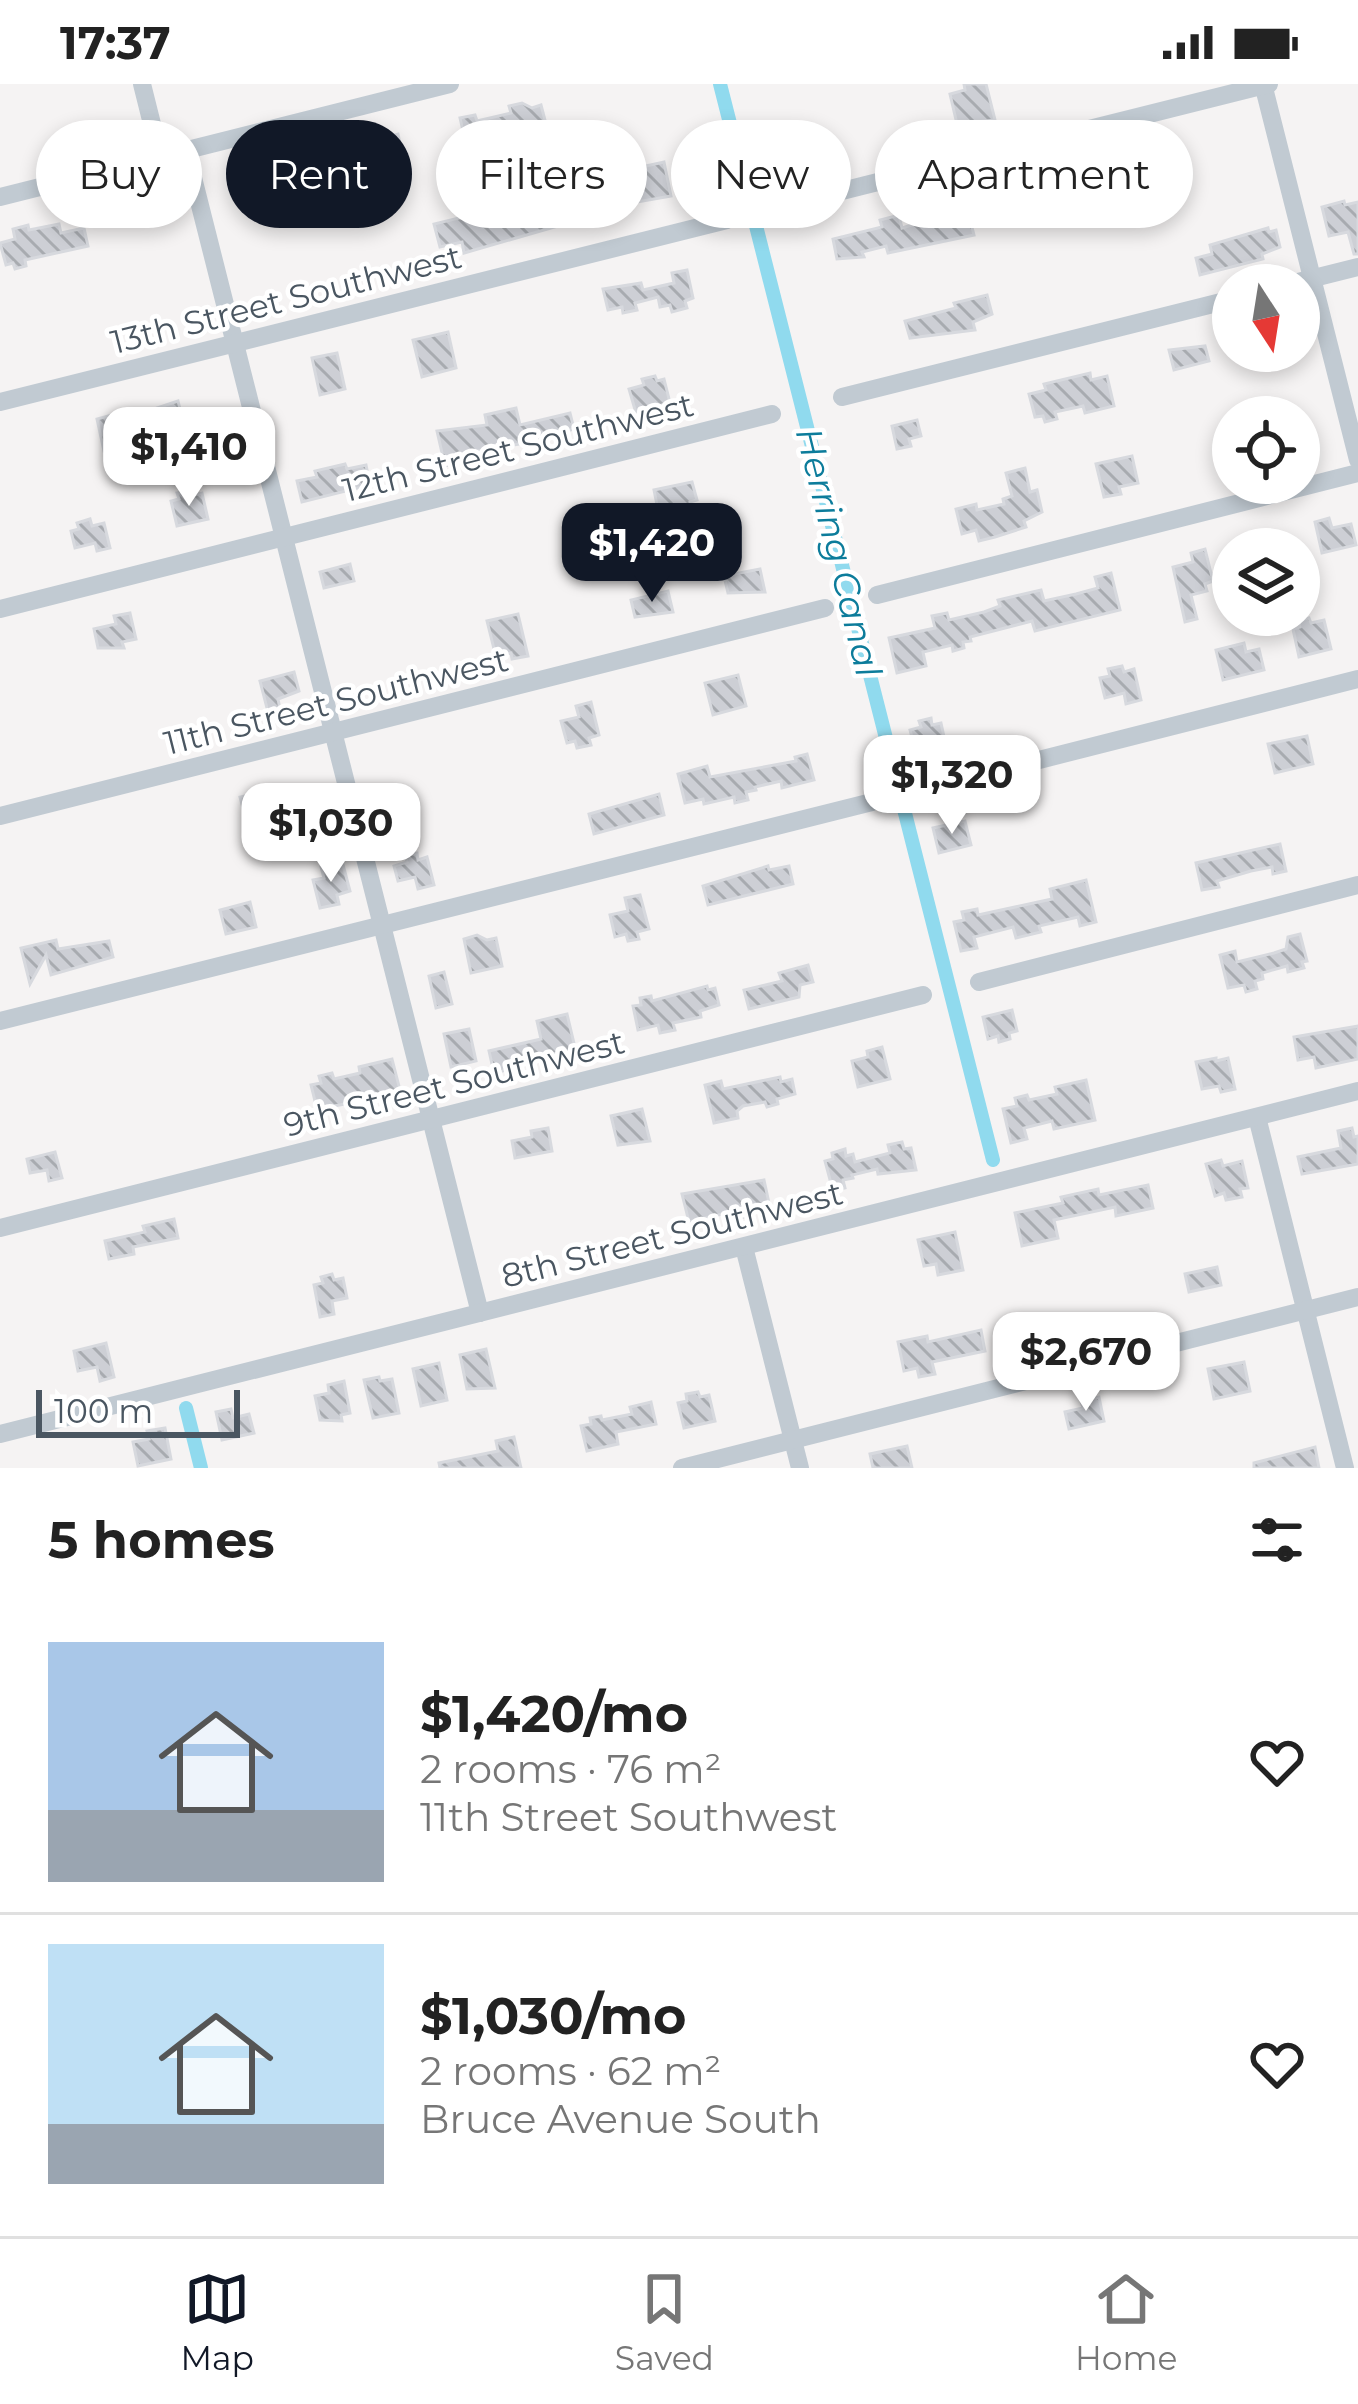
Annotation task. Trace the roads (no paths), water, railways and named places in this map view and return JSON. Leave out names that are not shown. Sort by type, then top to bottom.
[{"type":"street","points":[[142,84],[151,120]]},
{"type":"street","points":[[365,84],[370,104]]},
{"type":"street","points":[[202,146],[450,84]]},
{"type":"street","points":[[851,189],[1265,84],[1309,264]]},
{"type":"street","points":[[0,196],[36,187]]},
{"type":"street","points":[[202,213],[480,1313]]},
{"type":"street","name":"13th Street Southwest","points":[[0,402],[695,228]]},
{"type":"street","points":[[1320,276],[1358,266]]},
{"type":"street","points":[[842,397],[1212,304]]},
{"type":"street","points":[[1320,310],[1358,460]]},
{"type":"street","name":"12th Street Southwest","points":[[0,609],[772,414]]},
{"type":"street","points":[[877,595],[1358,473]]},
{"type":"street","name":"11th Street Southwest","points":[[0,816],[826,608]]},
{"type":"street","points":[[925,788],[1358,679]]},
{"type":"street","points":[[0,1021],[872,802]]},
{"type":"street","points":[[980,982],[1358,885]]},
{"type":"street","name":"9th Street Southwest","points":[[0,1228],[923,995]]},
{"type":"street","name":"8th Street Southwest","points":[[0,1434],[1358,1091]]},
{"type":"street","points":[[1257,1117],[1345,1468]]},
{"type":"street","points":[[744,1246],[800,1468]]},
{"type":"street","points":[[682,1468],[1358,1297]]},
{"type":"waterway","name":"Herring Canal","points":[[720,84],[993,1160]]},
{"type":"waterway","points":[[186,1408],[201,1468]]}]
